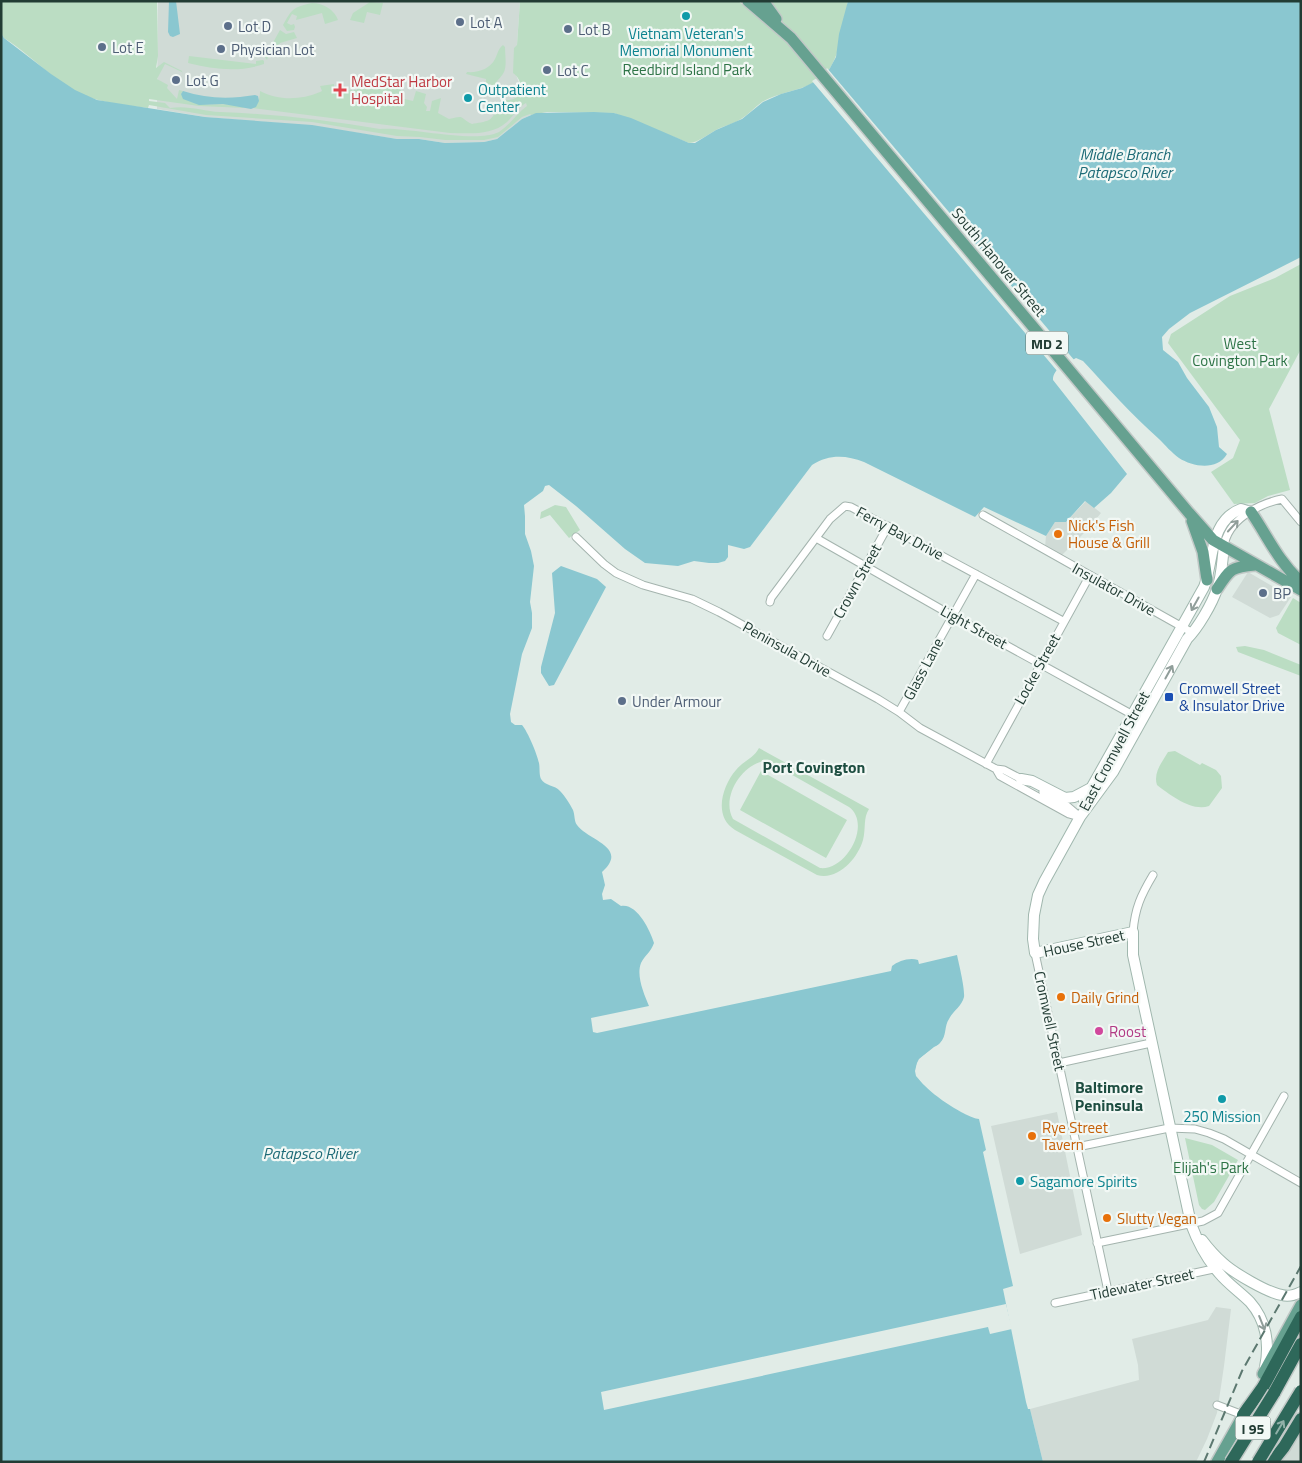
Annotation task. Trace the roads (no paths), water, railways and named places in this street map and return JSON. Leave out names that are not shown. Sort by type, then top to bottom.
[{"type":"highway","points":[[1246,1416],[1301,1317]]},
{"type":"highway","name":"I 95","points":[[1232,1462],[1301,1344]]},
{"type":"highway","name":"I 95","points":[[1258,1462],[1301,1391]]},
{"type":"highway","points":[[1272,1462],[1284,1447],[1301,1419]]},
{"type":"main road","name":"South Hanover Street","points":[[748,1],[790,38],[1213,540],[1301,590]]},
{"type":"main road","name":"MD 2","points":[[763,1],[790,38]]},
{"type":"main road","points":[[1251,512],[1263,529],[1281,562],[1301,582]]},
{"type":"main road","points":[[1189,513],[1201,546],[1207,580]]},
{"type":"main road","points":[[1217,589],[1231,570],[1240,566],[1255,565]]},
{"type":"main road","points":[[1217,1462],[1246,1416],[1264,1373],[1301,1305]]},
{"type":"street","points":[[1224,547],[1227,533],[1231,527],[1267,502],[1282,498],[1301,522]]},
{"type":"street","name":"Ferry Bay Drive","points":[[770,602],[771,598],[830,519],[845,506],[851,507],[888,526],[1063,621]]},
{"type":"street","points":[[1213,540],[1230,516],[1241,509],[1251,512]]},
{"type":"street","name":"Insulator Drive","points":[[983,515],[1193,633]]},
{"type":"street","name":"Crown Street","points":[[826,636],[888,526]]},
{"type":"street","name":"Peninsula Drive","points":[[576,537],[596,558],[616,573],[643,585],[692,599],[713,609],[802,656],[900,712],[920,728],[986,764],[996,769],[1004,770],[1021,779],[1067,806],[1080,817]]},
{"type":"street","name":"Light Street","points":[[816,538],[1133,715]]},
{"type":"street","name":"East Cromwell Street","points":[[1080,817],[1082,806],[1092,787],[1207,580],[1213,540]]},
{"type":"street","name":"East Cromwell Street","points":[[1080,817],[1113,772],[1217,589],[1224,547]]},
{"type":"street","name":"Glass Lane","points":[[900,712],[976,574]]},
{"type":"street","name":"Locke Street","points":[[986,764],[1090,575]]},
{"type":"street","name":"Peninsula Drive","points":[[996,769],[1000,776],[1016,786],[1069,814],[1080,817]]},
{"type":"street","points":[[1021,779],[1032,781],[1066,798],[1074,797],[1092,787]]},
{"type":"street","name":"Cromwell Street","points":[[1080,817],[1038,895],[1033,924],[1033,939],[1108,1291]]},
{"type":"street","points":[[1153,875],[1135,910],[1133,955],[1169,1128],[1191,1224],[1198,1244],[1215,1268],[1251,1303],[1261,1320],[1268,1346],[1264,1373]]},
{"type":"street","name":"House Street","points":[[1035,953],[1133,932]]},
{"type":"street","points":[[1059,1063],[1151,1043]]},
{"type":"street","points":[[1098,1244],[1203,1221],[1218,1213],[1284,1096]]},
{"type":"street","points":[[1077,1147],[1169,1128],[1182,1128],[1210,1133],[1301,1183]]},
{"type":"street","points":[[1191,1224],[1208,1248],[1229,1269],[1269,1291],[1284,1296],[1295,1295],[1301,1292]]},
{"type":"street","points":[[1196,1272],[1203,1264],[1205,1256]]},
{"type":"street","name":"Tidewater Street","points":[[1054,1303],[1215,1268],[1229,1269]]},
{"type":"street","points":[[1217,1405],[1246,1416]]},
{"type":"water","points":[[169,1],[176,1],[180,34],[173,37],[168,32]]},
{"type":"water","name":"Patapsco River","points":[[848,1],[1301,1],[1301,257],[1190,313],[1169,329],[1162,337],[1163,350],[1178,362],[1187,378],[1209,407],[1217,427],[1219,447],[1227,454],[1217,463],[1204,466],[1191,464],[1179,458],[1130,411],[1083,361],[1076,358],[1058,369],[1053,380],[1127,474],[1111,493],[1094,508],[1085,501],[1066,522],[1055,522],[1046,536],[984,507],[975,517],[864,462],[844,457],[831,457],[812,465],[750,547],[744,549],[728,545],[728,557],[725,561],[718,563],[694,561],[678,566],[645,563],[625,549],[549,485],[545,486],[543,491],[524,505],[525,534],[534,566],[530,602],[532,628],[522,654],[510,714],[511,722],[515,725],[522,725],[527,733],[538,759],[541,779],[564,795],[573,810],[577,825],[609,850],[611,856],[609,863],[602,872],[605,885],[602,894],[603,900],[611,899],[637,913],[646,925],[654,943],[641,963],[639,974],[649,1006],[591,1018],[593,1032],[597,1033],[891,971],[892,966],[904,960],[918,960],[919,964],[957,955],[964,988],[963,1000],[947,1022],[942,1040],[919,1061],[916,1070],[918,1077],[924,1084],[942,1100],[964,1113],[979,1119],[986,1150],[983,1152],[1013,1286],[1003,1289],[1026,1402],[1028,1409],[1030,1409],[1043,1462],[1,1462],[1,33],[4,38],[51,74],[75,90],[97,100],[205,117],[312,125],[397,139],[419,139],[445,143],[484,142],[497,139],[522,119],[536,113],[614,113],[631,118],[689,143],[695,143],[716,130],[742,119],[763,102],[802,88],[824,77],[836,57],[839,34]]},
{"type":"water","points":[[183,91],[219,98],[255,95],[258,96],[259,101],[256,107],[251,109],[223,104],[199,105],[183,99],[181,94]]},
{"type":"water","points":[[561,566],[597,579],[606,587],[554,685],[549,686],[541,673],[541,667],[555,613],[552,573]]},
{"type":"tunnel","points":[[1250,1416],[1264,1425],[1267,1449]]},
{"type":"railway","points":[[1204,1462],[1242,1371],[1301,1266]]},
{"type":"place","name":"Vietnam Veteran's Memorial Monument","points":[[686,16]]},
{"type":"place","name":"Lot A","points":[[460,22]]},
{"type":"place","name":"Lot D","points":[[228,26]]},
{"type":"place","name":"Lot B","points":[[568,29]]},
{"type":"place","name":"Lot E","points":[[102,47]]},
{"type":"place","name":"Physician Lot","points":[[221,49]]},
{"type":"place","name":"Lot C","points":[[547,70]]},
{"type":"place","name":"Lot G","points":[[176,80]]},
{"type":"place","name":"MedStar Harbor Hospital","points":[[340,90]]},
{"type":"place","name":"Outpatient Center","points":[[468,98]]},
{"type":"place","name":"Nick's Fish House & Grill","points":[[1058,534]]},
{"type":"place","name":"BP","points":[[1263,593]]},
{"type":"place","name":"Cromwell Street & Insulator Drive","points":[[1169,697]]},
{"type":"place","name":"Under Armour","points":[[622,701]]},
{"type":"place","name":"Daily Grind","points":[[1061,997]]},
{"type":"place","name":"Roost","points":[[1099,1031]]},
{"type":"place","name":"250 Mission","points":[[1222,1099]]},
{"type":"place","name":"Rye Street Tavern","points":[[1032,1136]]},
{"type":"place","name":"Sagamore Spirits","points":[[1020,1181]]},
{"type":"place","name":"Slutty Vegan","points":[[1107,1218]]},
{"type":"district","name":"Port Covington","points":[[814,767]]},
{"type":"district","name":"Baltimore Peninsula","points":[[1109,1096]]},
{"type":"park label","name":"Reedbird Island Park","points":[[687,69]]},
{"type":"park label","name":"West Covington Park","points":[[1240,352]]},
{"type":"park label","name":"Elijah's Park","points":[[1211,1167]]},
{"type":"water label","name":"Middle Branch Patapsco River","points":[[1125,163]]}]
